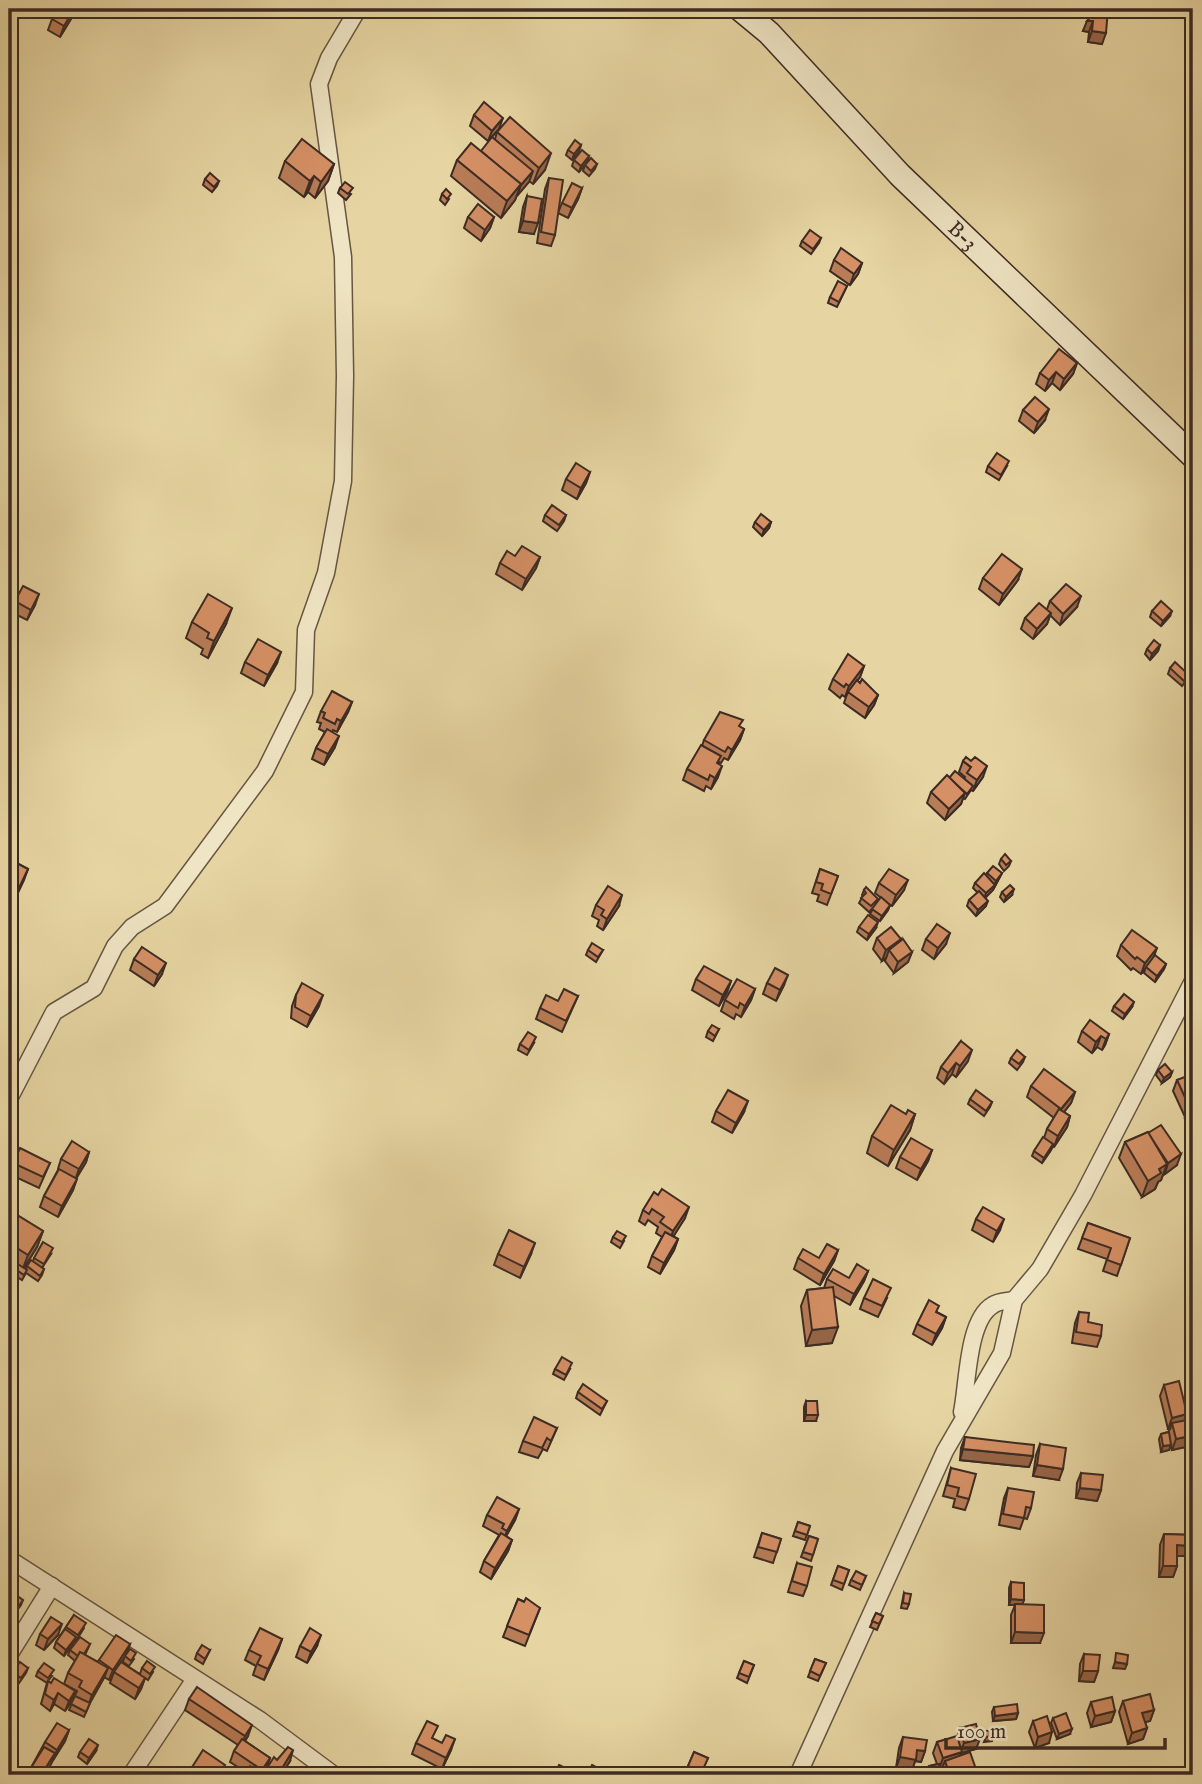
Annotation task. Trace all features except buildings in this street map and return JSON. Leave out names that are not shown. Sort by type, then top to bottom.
[{"type":"main road","name":"B-3","points":[[740,9],[769,33],[900,176],[1193,456]]},
{"type":"street","points":[[9,1099],[54,1012],[94,988],[116,946],[132,927],[165,906],[258,781],[304,692],[306,630],[326,573],[343,481],[343,257],[319,83],[329,58],[358,9]]},
{"type":"street","points":[[798,1775],[944,1451],[1002,1353],[1014,1300],[1040,1269],[1083,1195],[1193,981]]},
{"type":"street","points":[[960,1425],[979,1317],[994,1303],[1014,1300]]},
{"type":"street","points":[[9,1559],[260,1720],[334,1775]]},
{"type":"street","points":[[9,1655],[52,1586]]},
{"type":"street","points":[[131,1775],[195,1679]]}]
